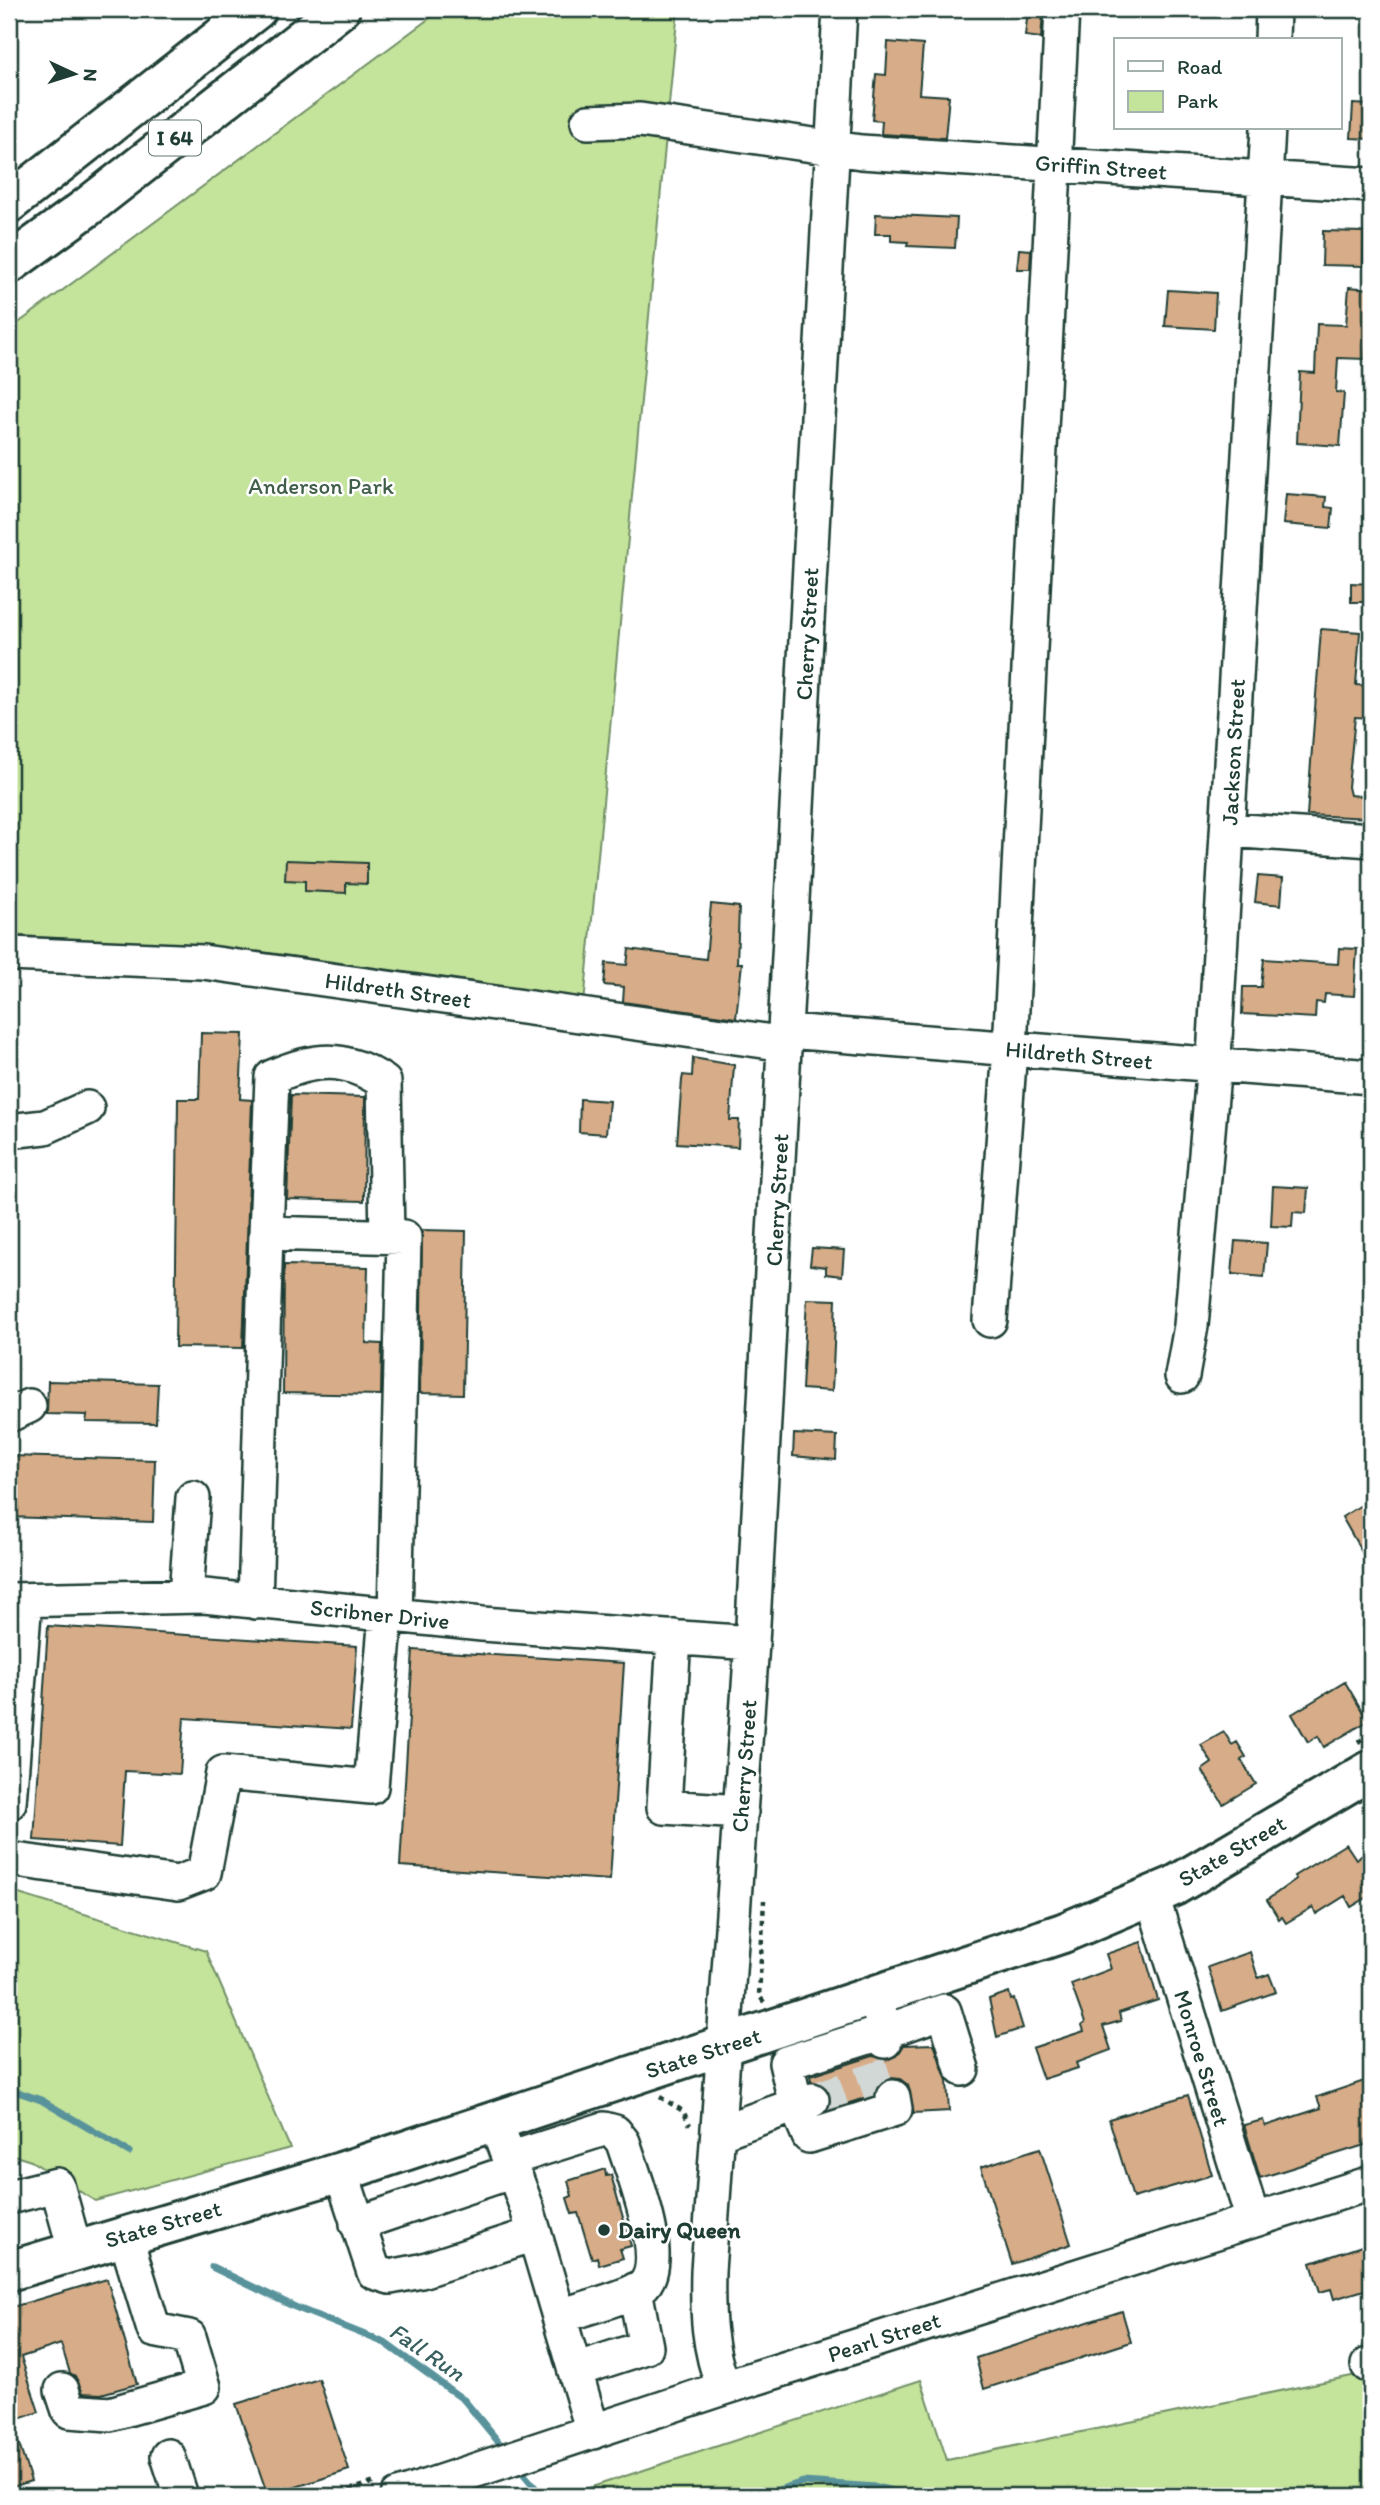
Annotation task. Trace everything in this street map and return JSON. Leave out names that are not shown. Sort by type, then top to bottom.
[{"type":"main road","name":"I 64","points":[[9,203],[257,9]]},
{"type":"main road","name":"I 64","points":[[9,264],[86,208],[340,9]]},
{"type":"main road","name":"State Street","points":[[9,2271],[341,2172],[725,2046],[775,2024],[876,1995],[1063,1933],[1152,1896],[1360,1759]]},
{"type":"street","name":"Cherry Street","points":[[724,2388],[712,2359],[707,2312],[752,1643],[840,9]]},
{"type":"street","points":[[990,1320],[1010,1049],[1052,164],[1062,9]]},
{"type":"street","points":[[1272,38],[1273,9]]},
{"type":"street","name":"Griffin Street","points":[[588,122],[640,120],[832,148],[1371,185]]},
{"type":"street","name":"Jackson Street","points":[[1182,1376],[1191,1326],[1213,1066],[1229,830],[1268,130]]},
{"type":"street","points":[[1229,830],[1371,840]]},
{"type":"street","name":"Hildreth Street","points":[[9,954],[203,962],[786,1037],[1010,1049],[1371,1077]]},
{"type":"street","points":[[255,1602],[272,1077],[304,1063],[359,1065],[384,1082],[387,1236]]},
{"type":"street","points":[[9,1131],[45,1127],[87,1108]]},
{"type":"street","points":[[9,1859],[178,1883],[204,1873],[223,1773],[371,1787],[391,1616],[404,1237],[266,1233]]},
{"type":"street","points":[[186,1596],[192,1498]]},
{"type":"street","name":"Scribner Drive","points":[[17,1600],[186,1596],[391,1616],[752,1643]]},
{"type":"street","points":[[9,1803],[17,1600]]},
{"type":"street","points":[[674,1637],[664,1807],[741,1812]]},
{"type":"street","name":"Monroe Street","points":[[1152,1896],[1252,2220]]},
{"type":"street","points":[[876,1995],[884,2036]]},
{"type":"street","points":[[893,2097],[895,2109],[809,2136],[804,2103],[775,2024],[884,2036],[944,2011],[962,2069]]},
{"type":"street","points":[[718,2133],[804,2103]]},
{"type":"street","points":[[496,2121],[516,2161],[534,2234],[593,2432]]},
{"type":"street","points":[[358,2224],[604,2129],[615,2132],[623,2143],[650,2231],[653,2259],[650,2274],[642,2287],[560,2316]]},
{"type":"street","points":[[341,2172],[373,2272],[390,2277],[421,2271],[534,2234]]},
{"type":"street","name":"Pearl Street","points":[[398,2496],[724,2388],[1371,2183]]},
{"type":"street","points":[[9,2197],[57,2185],[75,2250]]},
{"type":"street","points":[[62,2390],[69,2411],[110,2414],[204,2387],[189,2337],[154,2330],[125,2235]]},
{"type":"street","points":[[575,2370],[646,2347],[635,2290]]},
{"type":"street","points":[[168,2456],[181,2496]]},
{"type":"path","points":[[1360,1759],[1371,1734]]},
{"type":"green space","name":"Anderson Park","points":[[442,9],[678,9],[584,1004],[266,953],[9,935],[9,330]]},
{"type":"green space","points":[[9,1891],[206,1951],[290,2148],[95,2201],[31,2161],[9,2154]]},
{"type":"green space","points":[[1371,2372],[1371,2496],[564,2496],[921,2380],[947,2460]]},
{"type":"building","points":[[1028,11],[1043,13],[1041,38],[1025,36]]},
{"type":"building","points":[[888,42],[923,45],[919,94],[949,96],[945,138],[881,134],[882,121],[872,120],[876,74],[886,75]]},
{"type":"building","points":[[1353,104],[1371,105],[1371,139],[1351,138]]},
{"type":"building","points":[[876,214],[957,218],[955,248],[907,246],[908,242],[891,241],[891,234],[875,234]]},
{"type":"building","points":[[1323,231],[1364,232],[1363,266],[1322,265]]},
{"type":"building","points":[[1019,249],[1031,250],[1030,269],[1017,269]]},
{"type":"building","points":[[1349,287],[1370,289],[1365,359],[1338,358],[1336,392],[1344,393],[1340,446],[1297,443],[1300,372],[1315,373],[1317,324],[1346,325]]},
{"type":"building","points":[[1168,290],[1216,293],[1214,329],[1165,326]]},
{"type":"building","points":[[1286,494],[1326,497],[1325,507],[1333,508],[1331,528],[1283,524]]},
{"type":"building","points":[[1351,583],[1371,584],[1371,602],[1351,602]]},
{"type":"building","points":[[1321,629],[1360,632],[1356,685],[1371,686],[1371,718],[1355,717],[1348,787],[1350,795],[1371,797],[1371,818],[1307,815]]},
{"type":"building","points":[[286,860],[367,863],[367,884],[346,883],[346,893],[305,891],[305,881],[285,880]]},
{"type":"building","points":[[1258,876],[1283,878],[1281,905],[1255,902]]},
{"type":"building","points":[[711,904],[739,907],[737,963],[742,963],[736,1018],[623,1002],[624,987],[604,985],[606,963],[627,965],[629,949],[706,959]]},
{"type":"building","points":[[1339,948],[1357,949],[1354,996],[1325,994],[1324,1003],[1316,1002],[1315,1018],[1242,1014],[1243,987],[1261,987],[1264,959],[1338,964]]},
{"type":"building","points":[[201,1033],[243,1034],[240,1099],[252,1100],[243,1348],[175,1347],[178,1099],[199,1099]]},
{"type":"building","points":[[693,1058],[734,1065],[730,1120],[739,1120],[738,1147],[677,1143],[682,1080],[683,1075],[692,1076]]},
{"type":"building","points":[[291,1095],[365,1097],[364,1201],[287,1199]]},
{"type":"building","points":[[580,1099],[609,1101],[606,1134],[579,1132]]},
{"type":"building","points":[[1273,1186],[1308,1188],[1306,1213],[1293,1212],[1292,1227],[1271,1226]]},
{"type":"building","points":[[422,1230],[466,1231],[463,1394],[420,1393]]},
{"type":"building","points":[[1235,1241],[1267,1243],[1264,1277],[1232,1274]]},
{"type":"building","points":[[812,1248],[844,1250],[842,1276],[826,1274],[826,1267],[810,1265]]},
{"type":"building","points":[[284,1265],[368,1267],[366,1343],[382,1344],[381,1395],[283,1393]]},
{"type":"building","points":[[807,1299],[836,1300],[832,1391],[802,1389]]},
{"type":"building","points":[[48,1381],[158,1384],[156,1423],[86,1422],[87,1415],[47,1414]]},
{"type":"building","points":[[794,1434],[837,1436],[836,1460],[793,1456]]},
{"type":"building","points":[[9,1456],[155,1460],[153,1522],[9,1517]]},
{"type":"building","points":[[1371,1499],[1371,1568],[1342,1517]]},
{"type":"building","points":[[48,1626],[357,1646],[351,1729],[184,1718],[180,1774],[125,1771],[120,1846],[34,1840]]},
{"type":"building","points":[[413,1650],[624,1663],[610,1880],[400,1866]]},
{"type":"building","points":[[1345,1682],[1368,1721],[1324,1747],[1318,1736],[1308,1742],[1292,1714]]},
{"type":"building","points":[[1224,1732],[1232,1745],[1237,1742],[1246,1757],[1241,1760],[1256,1784],[1223,1804],[1202,1770],[1212,1763],[1201,1745]]},
{"type":"building","points":[[1346,1844],[1356,1859],[1371,1850],[1371,1895],[1351,1907],[1345,1896],[1316,1914],[1313,1907],[1286,1923],[1282,1917],[1279,1919],[1267,1900],[1296,1879],[1294,1876]]},
{"type":"building","points":[[1141,1942],[1158,2000],[1119,2013],[1121,2021],[1103,2026],[1111,2050],[1076,2063],[1078,2068],[1043,2079],[1032,2048],[1084,2031],[1082,2025],[1085,2023],[1071,1984],[1111,1969],[1106,1954]]},
{"type":"building","points":[[1250,1952],[1258,1978],[1269,1974],[1276,1992],[1222,2011],[1208,1967]]},
{"type":"building","points":[[1009,1992],[1011,2000],[1014,1999],[1023,2028],[997,2037],[989,1999]]},
{"type":"building","points":[[934,2044],[947,2081],[949,2111],[914,2113],[908,2085],[900,2079],[891,2078],[880,2083],[874,2095],[828,2110],[830,2094],[824,2085],[811,2081],[810,2076],[873,2056],[888,2060],[897,2056],[904,2045]]},
{"type":"building","points":[[1367,2080],[1371,2092],[1371,2143],[1260,2178],[1244,2125],[1263,2120],[1265,2126],[1321,2108],[1317,2097]]},
{"type":"building","points":[[1188,2095],[1212,2175],[1133,2198],[1109,2119]]},
{"type":"building","points":[[1040,2148],[1071,2244],[1012,2264],[981,2167]]},
{"type":"building","name":"Dairy Queen","points":[[605,2169],[606,2176],[611,2175],[631,2246],[620,2249],[623,2258],[599,2265],[597,2257],[592,2259],[578,2213],[572,2214],[567,2198],[572,2196],[568,2181]]},
{"type":"building","points":[[1371,2243],[1371,2288],[1334,2299],[1331,2289],[1320,2292],[1311,2263]]},
{"type":"building","points":[[107,2279],[137,2384],[101,2394],[83,2393],[75,2376],[70,2373],[61,2344],[21,2357],[39,2412],[9,2422],[9,2308]]},
{"type":"building","points":[[1122,2311],[1131,2342],[984,2389],[976,2358]]},
{"type":"building","points":[[319,2379],[349,2470],[268,2496],[236,2404]]},
{"type":"building","points":[[9,2423],[12,2423],[31,2481],[9,2488]]},
{"type":"waterway","name":"Fall Run","points":[[9,2089],[41,2100],[129,2152]]},
{"type":"waterway","name":"Fall Run","points":[[212,2267],[295,2307],[385,2343],[464,2400],[506,2451]]},
{"type":"waterway","name":"Fall Run","points":[[517,2466],[538,2491],[549,2496]]},
{"type":"waterway","name":"Fall Run","points":[[759,2496],[803,2482],[876,2487],[913,2496]]},
{"type":"tunnel","points":[[812,2100],[890,2074]]},
{"type":"place","name":"Dairy Queen","points":[[604,2230]]}]
